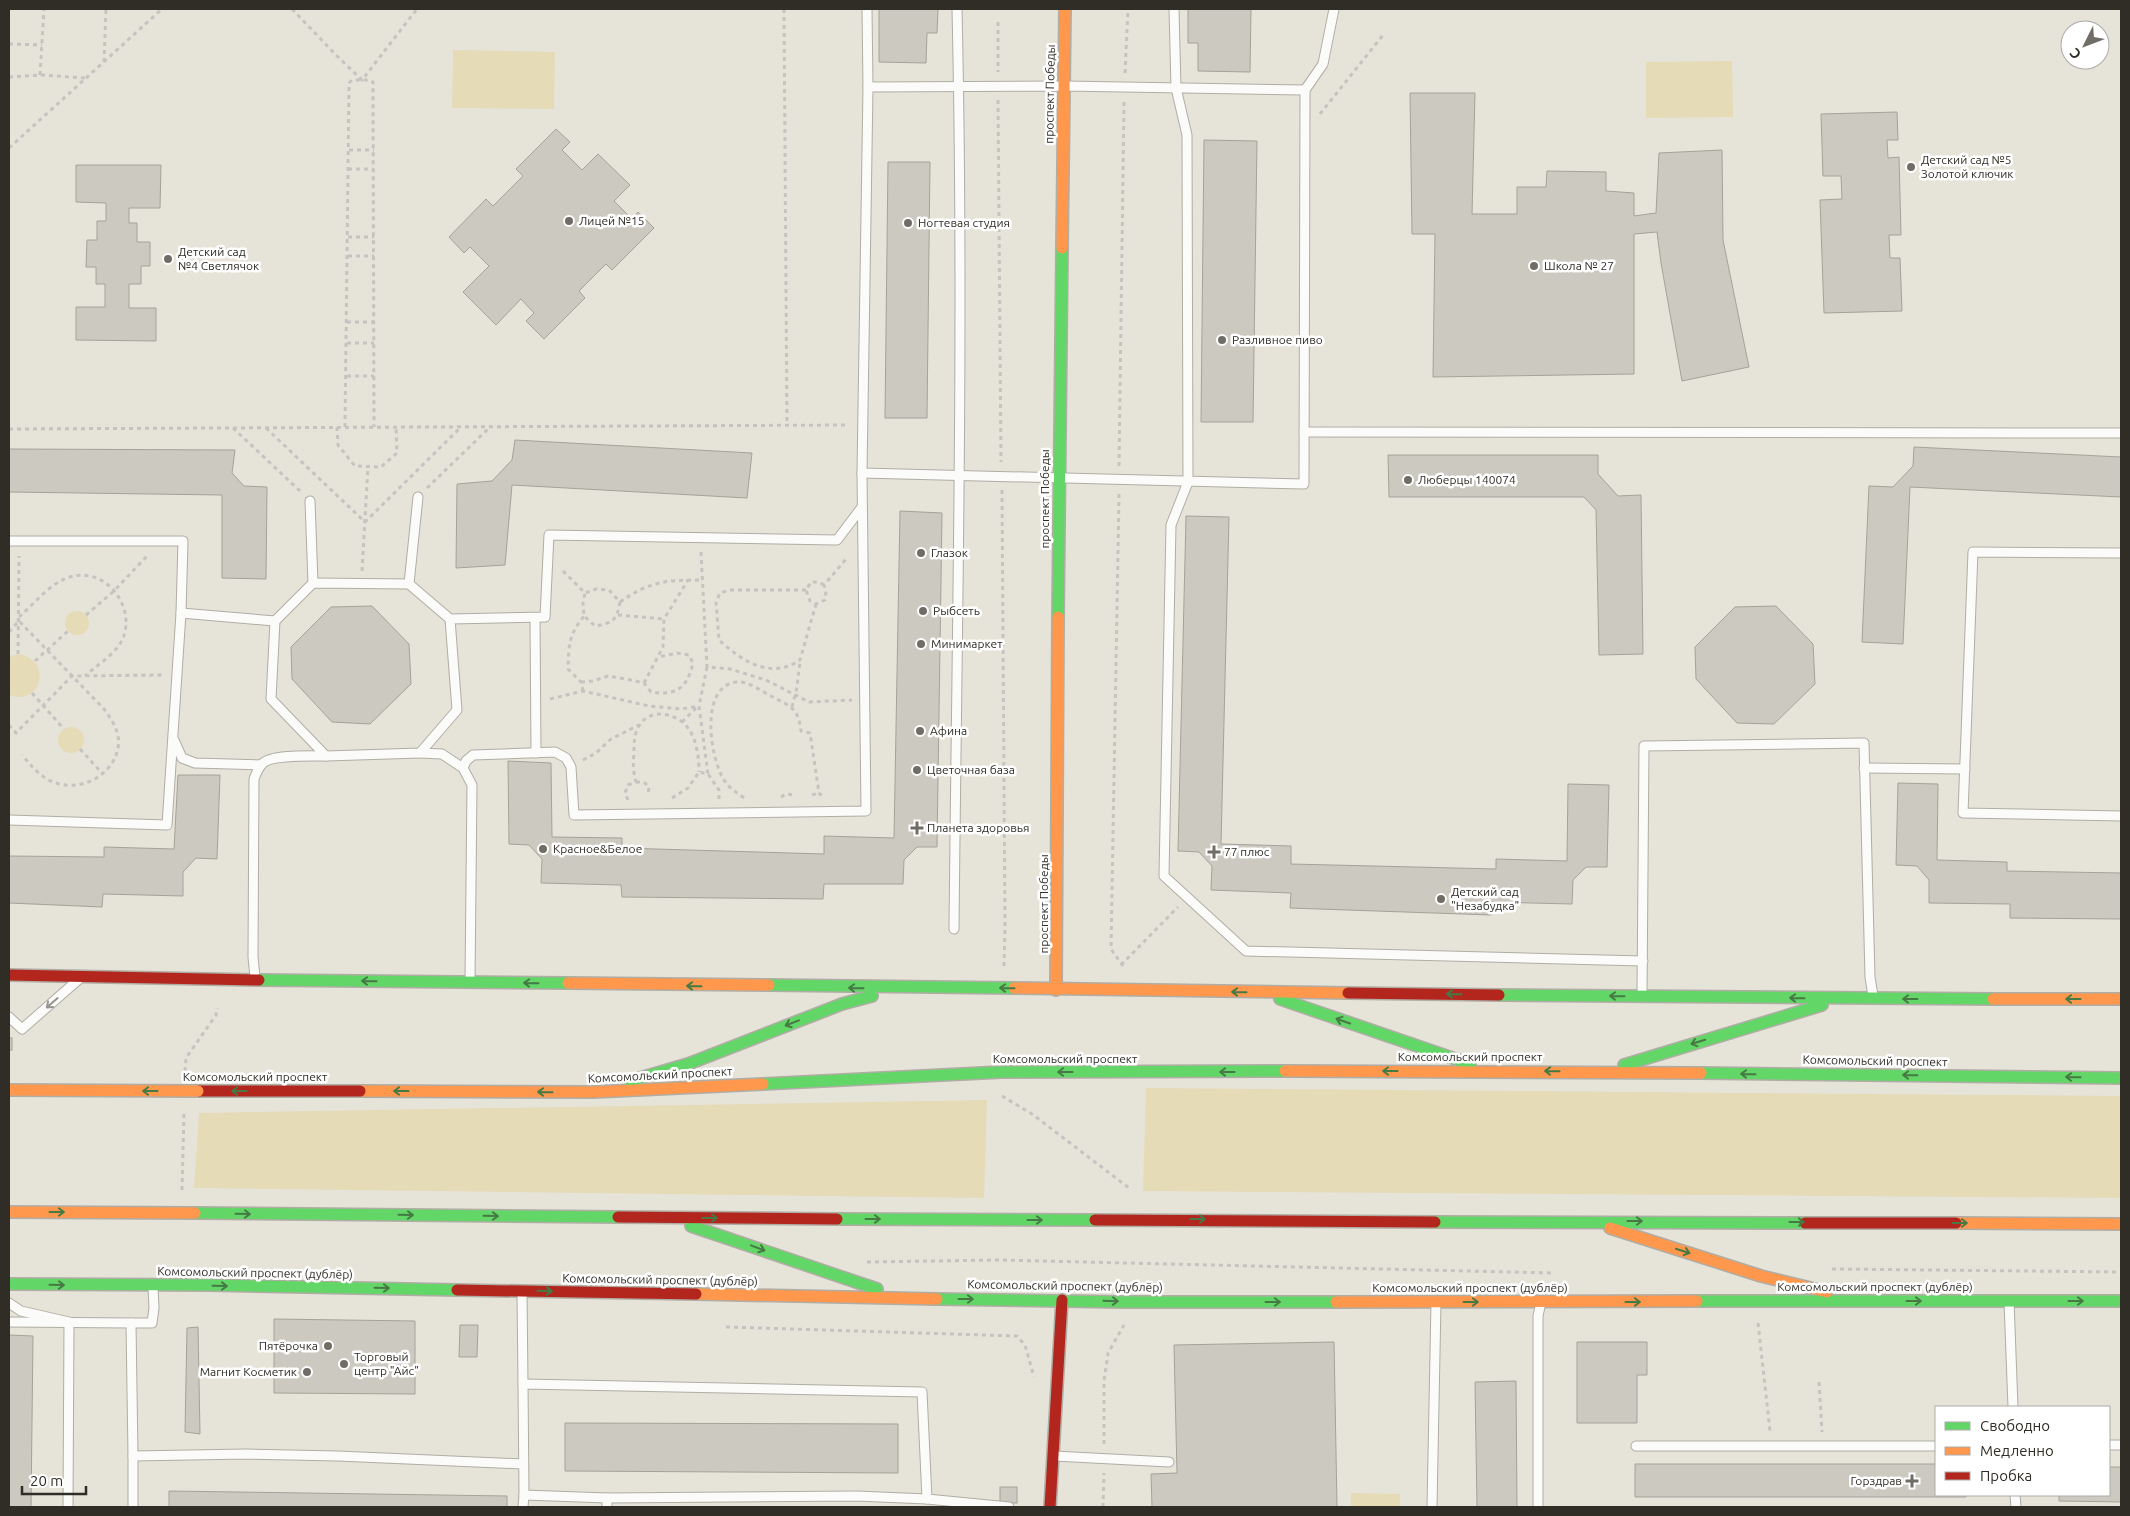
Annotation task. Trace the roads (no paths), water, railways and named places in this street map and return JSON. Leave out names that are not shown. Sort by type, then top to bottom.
[{"type":"main road","name":"проспект Победы","points":[[1056,990],[1059,479],[1065,9]]},
{"type":"main road","points":[[9,975],[1056,990],[1873,999],[2121,999]]},
{"type":"main road","points":[[594,1092],[688,1064],[842,1004],[905,988]]},
{"type":"main road","points":[[1259,992],[1488,1071]]},
{"type":"main road","points":[[1601,1072],[1846,998]]},
{"type":"main road","name":"Комсомольский проспект","points":[[9,1090],[594,1092],[1002,1072],[1488,1071],[2121,1078]]},
{"type":"main road","points":[[9,1212],[661,1218],[2121,1224]]},
{"type":"main road","points":[[661,1218],[730,1237],[839,1279],[918,1299]]},
{"type":"main road","points":[[1586,1221],[1761,1276],[1865,1301]]},
{"type":"main road","name":"Комсомольский проспект (дублёр)","points":[[9,1284],[918,1299],[1436,1302],[2121,1301]]},
{"type":"main road","points":[[1050,1507],[1062,1300]]},
{"type":"lane","points":[[463,768],[466,761],[473,756],[555,752],[566,758],[571,767],[574,814],[866,811],[862,425],[868,87],[866,9]]},
{"type":"lane","points":[[954,929],[958,476],[959,86],[957,9]]},
{"type":"lane","points":[[1174,9],[1176,88],[1187,135],[1188,482],[1171,525],[1164,876],[1246,951],[1643,961]]},
{"type":"lane","points":[[862,473],[1119,481],[1304,484],[1305,90],[1323,64],[1334,9]]},
{"type":"lane","points":[[868,87],[1064,86],[1305,90]]},
{"type":"lane","points":[[1304,432],[2121,434]]},
{"type":"lane","points":[[409,584],[418,497]]},
{"type":"lane","points":[[310,501],[313,583]]},
{"type":"lane","points":[[326,756],[271,700],[275,620],[313,583],[409,584],[450,619],[545,617],[549,535],[837,540],[862,507]]},
{"type":"lane","points":[[9,541],[183,542],[182,613],[167,825],[9,820]]},
{"type":"lane","points":[[2121,553],[1974,552],[1963,813],[2121,816]]},
{"type":"lane","points":[[182,613],[275,620]]},
{"type":"lane","points":[[535,618],[536,753]]},
{"type":"lane","points":[[420,753],[456,710],[450,619]]},
{"type":"lane","points":[[173,738],[182,758],[195,763],[261,765],[291,756],[420,753],[442,754],[463,768],[472,785],[470,982]]},
{"type":"lane","points":[[1642,996],[1644,746],[1864,743],[1870,977],[1873,999]]},
{"type":"lane","points":[[256,980],[253,957],[254,779],[261,765]]},
{"type":"lane","points":[[1864,768],[1965,768]]},
{"type":"lane","points":[[9,1017],[22,1029],[82,977]]},
{"type":"lane","points":[[9,1322],[152,1322],[154,1308],[152,1286]]},
{"type":"lane","points":[[522,1291],[523,1507]]},
{"type":"lane","points":[[2009,1301],[2013,1406]]},
{"type":"lane","points":[[1432,1507],[1436,1302]]},
{"type":"lane","points":[[1538,1507],[1538,1316],[1541,1302]]},
{"type":"lane","points":[[9,1304],[21,1311],[68,1322]]},
{"type":"lane","points":[[68,1322],[68,1507]]},
{"type":"lane","points":[[131,1323],[133,1507]]},
{"type":"lane","points":[[522,1384],[922,1392],[927,1499]]},
{"type":"lane","points":[[1636,1446],[1935,1446]]},
{"type":"lane","points":[[133,1456],[247,1454],[523,1464]]},
{"type":"lane","points":[[1053,1456],[1169,1462]]},
{"type":"lane","points":[[524,1495],[607,1502],[858,1496],[927,1499],[1009,1507]]},
{"type":"lane","points":[[858,1496],[858,1507]]},
{"type":"place","name":"Детский сад №5 Золотой ключик","points":[[1911,167]]},
{"type":"place","name":"Лицей №15","points":[[569,221]]},
{"type":"place","name":"Ногтевая студия","points":[[908,223]]},
{"type":"place","name":"Детский сад №4 Светлячок","points":[[168,259]]},
{"type":"place","name":"Школа № 27","points":[[1534,266]]},
{"type":"place","name":"Разливное пиво","points":[[1222,340]]},
{"type":"place","name":"Люберцы 140074","points":[[1408,480]]},
{"type":"place","name":"Глазок","points":[[921,553]]},
{"type":"place","name":"Рыбсеть","points":[[923,611]]},
{"type":"place","name":"Минимаркет","points":[[921,644]]},
{"type":"place","name":"Афина","points":[[920,731]]},
{"type":"place","name":"Цветочная база","points":[[917,770]]},
{"type":"place","name":"Планета здоровья","points":[[917,828]]},
{"type":"place","name":"Красное&Белое","points":[[543,849]]},
{"type":"place","name":"77 плюс","points":[[1214,852]]},
{"type":"place","name":"Детский сад \"Незабудка\"","points":[[1441,899]]},
{"type":"place","name":"Пятёрочка","points":[[328,1346]]},
{"type":"place","name":"Торговый центр \"Айс\"","points":[[344,1364]]},
{"type":"place","name":"Магнит Косметик","points":[[307,1372]]},
{"type":"place","name":"Горздрав","points":[[1912,1481]]}]
